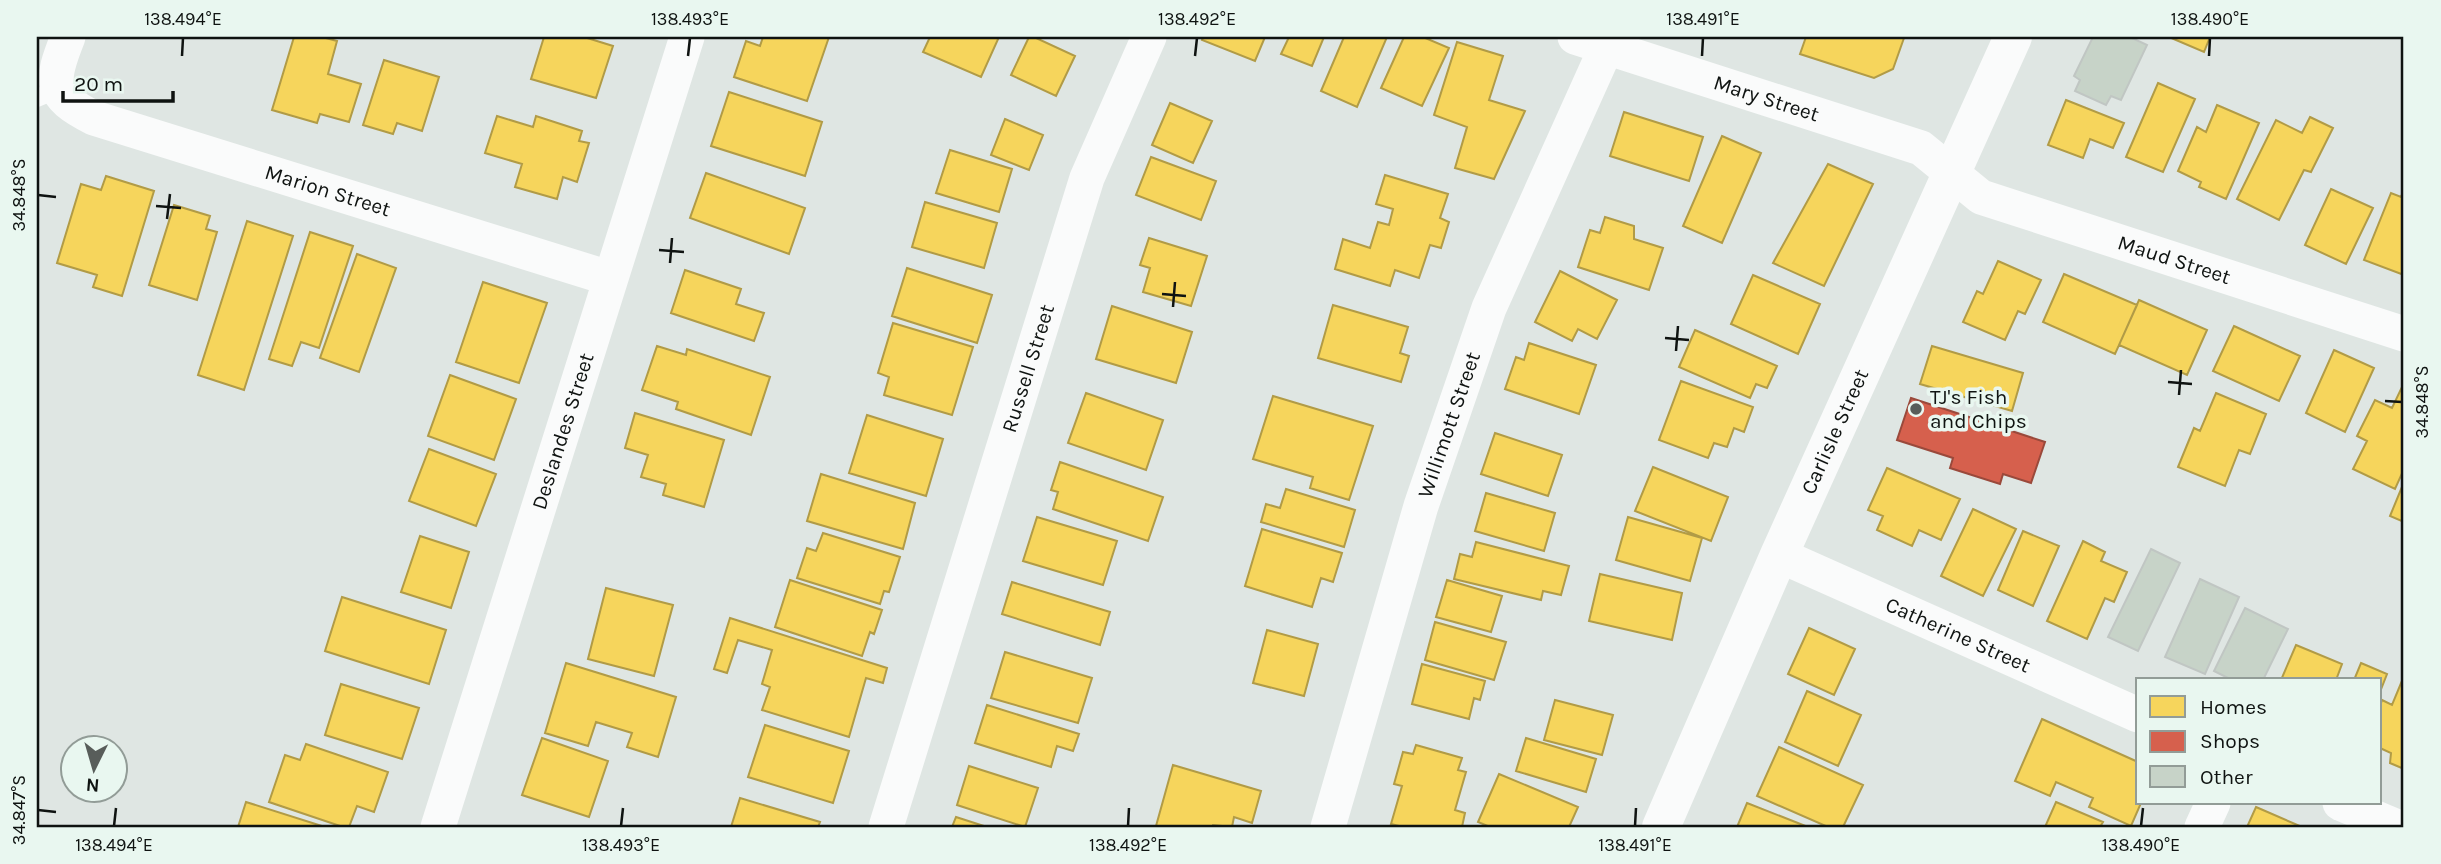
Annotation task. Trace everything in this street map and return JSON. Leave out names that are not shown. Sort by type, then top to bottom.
[{"type":"street","points":[[47,93],[55,78],[68,37]]},
{"type":"street","name":"Deslandes Street","points":[[439,827],[609,278],[687,37]]},
{"type":"street","name":"Russell Street","points":[[886,827],[1087,178],[1149,37]]},
{"type":"street","name":"Carlisle Street","points":[[1661,827],[1779,555],[2013,37]]},
{"type":"street","name":"Mary Street","points":[[1597,40],[1921,148],[1953,173]]},
{"type":"street","name":"Willimott Street","points":[[1328,827],[1421,506],[1489,308],[1597,40]]},
{"type":"street","name":"Marion Street","points":[[47,93],[94,118],[609,278]]},
{"type":"street","name":"Maud Street","points":[[1953,173],[1981,197],[2404,334]]},
{"type":"street","name":"Catherine Street","points":[[1779,555],[2136,714]]},
{"type":"street","points":[[2202,827],[2213,804]]},
{"type":"street","points":[[2342,804],[2397,827]]},
{"type":"building: Homes","points":[[294,37],[322,37],[337,41],[328,74],[361,84],[349,122],[320,114],[317,123],[272,110]]},
{"type":"building: Homes","points":[[544,37],[584,37],[613,46],[596,98],[531,79]]},
{"type":"building: Homes","points":[[763,37],[829,37],[807,101],[734,77],[746,41],[760,46]]},
{"type":"building: Homes","points":[[930,37],[999,37],[981,77],[923,52]]},
{"type":"building: Homes","points":[[1029,37],[1075,56],[1056,96],[1011,75]]},
{"type":"building: Homes","points":[[1203,37],[1265,37],[1255,61],[1202,40]]},
{"type":"building: Homes","points":[[1289,37],[1324,37],[1312,66],[1281,54]]},
{"type":"building: Homes","points":[[1344,37],[1387,37],[1357,107],[1321,91]]},
{"type":"building: Homes","points":[[1404,37],[1423,37],[1449,48],[1422,106],[1381,88]]},
{"type":"building: Homes","points":[[1806,37],[1904,38],[1893,69],[1874,78],[1800,54]]},
{"type":"building: Homes","points":[[2169,37],[2210,37],[2204,52]]},
{"type":"building: Homes","points":[[1457,42],[1503,56],[1489,100],[1525,111],[1494,179],[1455,168],[1467,127],[1434,115]]},
{"type":"building: Homes","points":[[384,60],[439,77],[422,131],[397,123],[393,134],[363,125]]},
{"type":"building: Homes","points":[[2158,83],[2195,99],[2163,172],[2126,157]]},
{"type":"building: Homes","points":[[729,92],[822,122],[805,176],[711,146]]},
{"type":"building: Homes","points":[[2066,100],[2124,123],[2113,148],[2090,139],[2083,158],[2048,145]]},
{"type":"building: Homes","points":[[1170,103],[1212,121],[1193,163],[1152,145]]},
{"type":"building: Homes","points":[[2217,105],[2259,123],[2226,199],[2199,187],[2201,182],[2178,171],[2197,127],[2206,132]]},
{"type":"building: Homes","points":[[1624,112],[1703,137],[1689,181],[1610,156]]},
{"type":"building: Homes","points":[[497,116],[533,127],[536,116],[582,131],[579,141],[589,143],[577,182],[563,177],[557,199],[515,187],[522,164],[485,153]]},
{"type":"building: Homes","points":[[2310,117],[2333,128],[2311,172],[2304,170],[2279,220],[2237,199],[2276,120],[2302,133]]},
{"type":"building: Homes","points":[[1005,119],[1043,135],[1029,170],[991,155]]},
{"type":"building: Homes","points":[[1722,136],[1761,153],[1722,243],[1683,226]]},
{"type":"building: Homes","points":[[950,150],[1012,169],[999,212],[936,193]]},
{"type":"building: Homes","points":[[1151,157],[1216,181],[1201,220],[1136,195]]},
{"type":"building: Homes","points":[[1828,164],[1873,184],[1824,286],[1773,263]]},
{"type":"building: Homes","points":[[706,173],[805,208],[789,254],[690,218]]},
{"type":"building: Homes","points":[[1385,175],[1448,194],[1440,218],[1449,222],[1441,248],[1430,245],[1419,278],[1395,270],[1390,286],[1335,269],[1343,239],[1370,248],[1378,222],[1389,225],[1393,209],[1376,204]]},
{"type":"building: Homes","points":[[106,176],[154,191],[122,296],[93,287],[97,275],[57,263],[81,184],[101,190]]},
{"type":"building: Homes","points":[[2331,189],[2373,208],[2346,264],[2305,245]]},
{"type":"building: Homes","points":[[2404,189],[2404,275],[2364,260],[2391,193],[2401,197]]},
{"type":"building: Homes","points":[[925,202],[997,223],[984,268],[912,247]]},
{"type":"building: Homes","points":[[174,205],[210,216],[206,229],[217,232],[197,300],[149,285]]},
{"type":"building: Homes","points":[[1605,217],[1634,226],[1634,239],[1663,248],[1649,290],[1578,267],[1590,230],[1600,233]]},
{"type":"building: Homes","points":[[247,221],[293,236],[244,390],[198,375]]},
{"type":"building: Homes","points":[[310,232],[353,246],[319,348],[301,342],[292,366],[269,359]]},
{"type":"building: Homes","points":[[1149,238],[1207,256],[1191,306],[1143,292],[1150,268],[1140,265]]},
{"type":"building: Homes","points":[[357,254],[396,268],[359,372],[320,358]]},
{"type":"building: Homes","points":[[1998,261],[2041,280],[2025,314],[2018,311],[2005,340],[1963,322],[1977,291],[1983,294]]},
{"type":"building: Homes","points":[[907,268],[992,295],[977,343],[892,316]]},
{"type":"building: Homes","points":[[685,270],[741,289],[736,304],[764,313],[754,341],[671,313]]},
{"type":"building: Homes","points":[[1560,271],[1617,300],[1597,339],[1578,329],[1572,341],[1535,322]]},
{"type":"building: Homes","points":[[2064,274],[2137,305],[2115,354],[2043,322]]},
{"type":"building: Homes","points":[[1753,275],[1820,304],[1798,354],[1731,324]]},
{"type":"building: Homes","points":[[483,282],[547,303],[519,383],[456,362]]},
{"type":"building: Homes","points":[[2139,300],[2207,330],[2187,375],[2119,345]]},
{"type":"building: Homes","points":[[1333,305],[1408,327],[1400,353],[1409,356],[1401,382],[1318,358]]},
{"type":"building: Homes","points":[[1112,306],[1192,332],[1176,383],[1096,359]]},
{"type":"building: Homes","points":[[893,323],[973,347],[952,415],[884,395],[889,377],[878,373]]},
{"type":"building: Homes","points":[[2234,326],[2300,356],[2279,401],[2213,371]]},
{"type":"building: Homes","points":[[1695,330],[1777,366],[1767,388],[1756,384],[1750,398],[1679,367]]},
{"type":"building: Homes","points":[[1529,343],[1596,365],[1579,414],[1505,389],[1516,357],[1524,360]]},
{"type":"building: Homes","points":[[657,346],[686,355],[687,349],[770,377],[751,435],[676,409],[678,402],[642,390]]},
{"type":"building: Homes","points":[[1932,346],[2023,373],[2012,411],[1920,384]]},
{"type":"building: Homes","points":[[2334,350],[2374,368],[2345,432],[2306,413]]},
{"type":"building: Homes","points":[[450,375],[516,399],[494,460],[428,436]]},
{"type":"building: Homes","points":[[1681,381],[1753,407],[1744,432],[1734,428],[1727,447],[1714,443],[1708,458],[1659,440]]},
{"type":"building: Homes","points":[[2403,385],[2404,469],[2395,489],[2353,469],[2367,441],[2357,436],[2375,400],[2392,408]]},
{"type":"building: Homes","points":[[1086,393],[1163,420],[1146,470],[1068,443]]},
{"type":"building: Homes","points":[[2216,393],[2266,414],[2250,454],[2239,450],[2225,486],[2178,467],[2194,428],[2200,431]]},
{"type":"building: Homes","points":[[1273,396],[1373,426],[1349,500],[1310,488],[1313,477],[1253,459]]},
{"type":"building: Homes","points":[[635,413],[724,440],[704,507],[663,495],[666,484],[641,477],[648,455],[625,448]]},
{"type":"building: Homes","points":[[867,415],[943,439],[926,496],[849,473]]},
{"type":"building: Homes","points":[[1495,433],[1562,455],[1548,496],[1481,474]]},
{"type":"building: Homes","points":[[429,449],[496,474],[476,526],[409,501]]},
{"type":"building: Homes","points":[[1060,462],[1163,497],[1148,541],[1053,509],[1058,492],[1051,490]]},
{"type":"building: Homes","points":[[1653,467],[1728,497],[1711,541],[1635,511]]},
{"type":"building: Homes","points":[[1887,468],[1960,499],[1941,540],[1919,530],[1912,546],[1877,530],[1883,516],[1868,510]]},
{"type":"building: Homes","points":[[821,474],[915,503],[903,549],[807,521]]},
{"type":"building: Homes","points":[[2404,482],[2404,522],[2390,516]]},
{"type":"building: Homes","points":[[1286,489],[1355,510],[1344,547],[1261,522],[1266,504],[1280,508]]},
{"type":"building: Homes","points":[[1486,493],[1555,513],[1544,551],[1475,531]]},
{"type":"building: Homes","points":[[1973,509],[2016,529],[1983,596],[1941,576]]},
{"type":"building: Homes","points":[[1037,517],[1117,541],[1103,585],[1023,561]]},
{"type":"building: Homes","points":[[1628,517],[1702,538],[1690,581],[1616,560]]},
{"type":"building: Homes","points":[[1262,529],[1342,553],[1333,582],[1321,578],[1312,607],[1245,586]]},
{"type":"building: Homes","points":[[2023,531],[2059,546],[2033,606],[1998,590]]},
{"type":"building: Homes","points":[[823,533],[900,557],[889,592],[884,591],[880,604],[797,578],[807,548],[816,551]]},
{"type":"building: Homes","points":[[420,536],[469,552],[451,608],[401,592]]},
{"type":"building: Homes","points":[[2083,541],[2105,552],[2101,561],[2127,572],[2114,602],[2105,598],[2087,639],[2047,621]]},
{"type":"building: Homes","points":[[1476,542],[1569,566],[1561,595],[1543,591],[1541,600],[1454,579],[1460,554],[1472,557]]},
{"type":"building: Homes","points":[[1600,574],[1682,593],[1672,640],[1589,621]]},
{"type":"building: Homes","points":[[790,580],[882,610],[874,634],[870,632],[862,656],[775,627]]},
{"type":"building: Homes","points":[[1447,580],[1502,596],[1491,632],[1436,617]]},
{"type":"building: Homes","points":[[1012,582],[1110,612],[1100,645],[1002,614]]},
{"type":"building: Homes","points":[[606,588],[673,605],[654,676],[588,659]]},
{"type":"building: Homes","points":[[342,597],[446,630],[429,684],[325,651]]},
{"type":"building: Homes","points":[[730,618],[887,668],[883,683],[866,678],[849,737],[762,710],[770,687],[762,684],[772,650],[738,640],[727,673],[714,669]]},
{"type":"building: Homes","points":[[1435,622],[1506,642],[1494,680],[1425,660]]},
{"type":"building: Homes","points":[[1809,628],[1855,649],[1834,695],[1788,674]]},
{"type":"building: Homes","points":[[1267,630],[1318,644],[1304,696],[1253,683]]},
{"type":"building: Homes","points":[[2296,645],[2342,664],[2337,678],[2282,678]]},
{"type":"building: Homes","points":[[1005,652],[1092,678],[1078,723],[991,698]]},
{"type":"building: Homes","points":[[566,663],[676,697],[658,757],[627,747],[632,733],[596,722],[588,746],[545,733]]},
{"type":"building: Homes","points":[[2361,663],[2387,674],[2382,687],[2382,678],[2355,678]]},
{"type":"building: Homes","points":[[1422,664],[1485,681],[1480,700],[1474,698],[1469,719],[1412,704]]},
{"type":"building: Homes","points":[[2404,676],[2404,769],[2390,763],[2391,753],[2382,749],[2382,700],[2392,705]]},
{"type":"building: Homes","points":[[341,684],[419,708],[402,759],[325,735]]},
{"type":"building: Homes","points":[[1807,691],[1861,715],[1838,766],[1785,742]]},
{"type":"building: Homes","points":[[1555,700],[1613,715],[1602,755],[1544,740]]},
{"type":"building: Homes","points":[[987,705],[1079,734],[1073,751],[1057,746],[1051,767],[975,743]]},
{"type":"building: Homes","points":[[2042,719],[2136,761],[2136,804],[2141,804],[2131,826],[2089,807],[2093,798],[2056,782],[2050,796],[2015,781]]},
{"type":"building: Homes","points":[[765,725],[849,751],[833,803],[748,777]]},
{"type":"building: Homes","points":[[542,738],[608,761],[589,817],[522,795]]},
{"type":"building: Homes","points":[[1526,738],[1596,759],[1586,792],[1516,771]]},
{"type":"building: Homes","points":[[306,744],[388,772],[374,812],[357,806],[349,827],[343,827],[269,802],[285,755],[300,760]]},
{"type":"building: Homes","points":[[1416,745],[1462,758],[1458,770],[1466,772],[1455,810],[1465,813],[1462,827],[1403,827],[1391,824],[1402,786],[1394,784],[1403,752],[1413,754]]},
{"type":"building: Homes","points":[[1779,747],[1863,785],[1843,827],[1828,827],[1757,796]]},
{"type":"building: Homes","points":[[1173,765],[1261,791],[1252,823],[1234,817],[1232,827],[1156,826]]},
{"type":"building: Homes","points":[[969,766],[1038,788],[1025,827],[957,805]]},
{"type":"building: Homes","points":[[1499,774],[1578,807],[1569,827],[1490,827],[1478,822]]},
{"type":"building: Homes","points":[[740,798],[820,822],[818,827],[731,827]]},
{"type":"building: Homes","points":[[246,802],[325,827],[238,827]]},
{"type":"building: Homes","points":[[2056,802],[2103,822],[2100,827],[2045,827]]},
{"type":"building: Homes","points":[[1747,803],[1808,827],[1737,827]]},
{"type":"building: Homes","points":[[2256,807],[2302,827],[2247,827]]},
{"type":"building: Homes","points":[[956,817],[987,827],[952,827]]},
{"type":"building: Shops","points":[[1911,398],[2045,442],[2031,483],[2003,474],[2000,484],[1950,468],[1953,458],[1897,440]]},
{"type":"building: Other","points":[[2093,37],[2130,37],[2147,45],[2121,100],[2111,96],[2106,105],[2075,91],[2080,80],[2074,76]]},
{"type":"building: Other","points":[[2151,549],[2180,563],[2138,651],[2108,637]]},
{"type":"building: Other","points":[[2200,579],[2239,597],[2205,674],[2165,657]]},
{"type":"building: Other","points":[[2245,608],[2288,629],[2264,678],[2228,678],[2214,671]]},
{"type":"place","name":"TJ's Fish and Chips","points":[[1916,409]]}]
